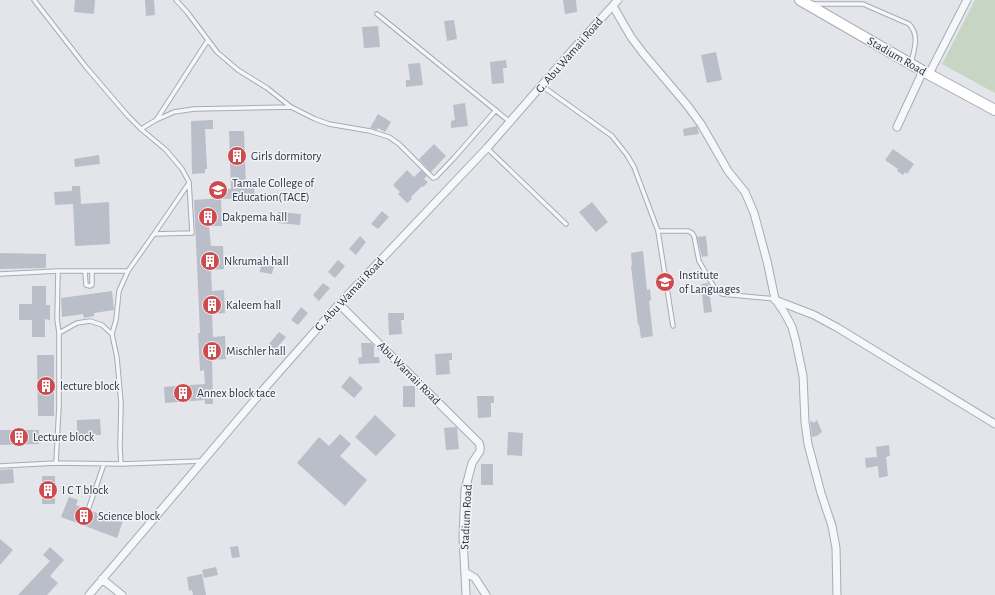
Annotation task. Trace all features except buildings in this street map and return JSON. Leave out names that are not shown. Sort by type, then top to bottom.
[{"type":"main road","name":"Stadium Road","points":[[804,2],[926,73],[995,110]]},
{"type":"street","points":[[897,126],[967,0]]},
{"type":"street","points":[[616,3],[631,37],[642,53],[683,100],[701,124],[728,171],[745,192],[756,220],[775,300],[784,312],[792,327],[798,348],[803,376],[804,411],[807,438],[821,493],[832,526],[836,548],[837,595]]},
{"type":"street","name":"G. Abu Wamaii Road","points":[[89,595],[202,461],[339,304],[487,148],[576,46],[616,3]]},
{"type":"street","points":[[775,300],[814,315],[838,328],[995,424]]},
{"type":"street","name":"Abu Wamaii Road","points":[[339,304],[479,443]]},
{"type":"street","name":"Stadium Road","points":[[466,595],[463,537],[465,490],[472,462],[480,450],[479,443]]},
{"type":"street","points":[[464,572],[475,578],[486,595]]},
{"type":"street","points":[[102,579],[122,595]]},
{"type":"lane","points":[[34,0],[86,67],[141,129],[166,150],[182,169],[190,182],[192,233],[154,234]]},
{"type":"lane","points":[[176,0],[188,12],[217,52],[238,70],[267,88],[291,107],[308,116],[329,124],[370,131],[390,137],[433,178],[436,177],[454,158],[496,110]]},
{"type":"lane","points":[[804,2],[862,4],[909,24],[915,33],[916,40],[911,64]]},
{"type":"lane","points":[[377,14],[510,122]]},
{"type":"lane","points":[[156,120],[208,40]]},
{"type":"lane","points":[[542,86],[612,136],[634,167],[658,231],[673,326]]},
{"type":"lane","points":[[141,129],[174,112],[194,108],[291,107]]},
{"type":"lane","points":[[487,148],[566,224]]},
{"type":"lane","points":[[121,464],[121,403],[117,358],[112,334],[116,320],[119,291],[128,271],[190,182]]},
{"type":"lane","points":[[658,231],[688,231],[692,233],[694,236],[698,261],[714,287],[722,294],[775,300]]},
{"type":"lane","points":[[0,274],[128,271]]},
{"type":"lane","points":[[56,464],[59,406],[59,333],[56,319],[58,272]]},
{"type":"lane","points":[[85,272],[86,285],[90,286],[92,285],[92,272]]},
{"type":"lane","points":[[59,333],[77,323],[90,321],[102,326],[112,334]]},
{"type":"lane","points":[[0,466],[202,461]]},
{"type":"lane","points":[[89,507],[104,464]]},
{"type":"green space","points":[[975,0],[995,0],[995,93],[942,64]]},
{"type":"place","name":"Girls dormitory","points":[[237,156]]},
{"type":"place","name":"Tamale College of Education(TACE)","points":[[218,190]]},
{"type":"place","name":"Dakpema hall","points":[[208,217]]},
{"type":"place","name":"Nkrumah hall","points":[[210,261]]},
{"type":"place","name":"Institute of Languages","points":[[665,282]]},
{"type":"place","name":"Kaleem hall","points":[[212,305]]},
{"type":"place","name":"Mischler hall","points":[[212,351]]},
{"type":"place","name":"lecture block","points":[[46,386]]},
{"type":"place","name":"Annex block tace","points":[[183,393]]},
{"type":"place","name":"Lecture block","points":[[19,437]]},
{"type":"place","name":"I C T block","points":[[48,490]]},
{"type":"place","name":"Science block","points":[[84,516]]}]
